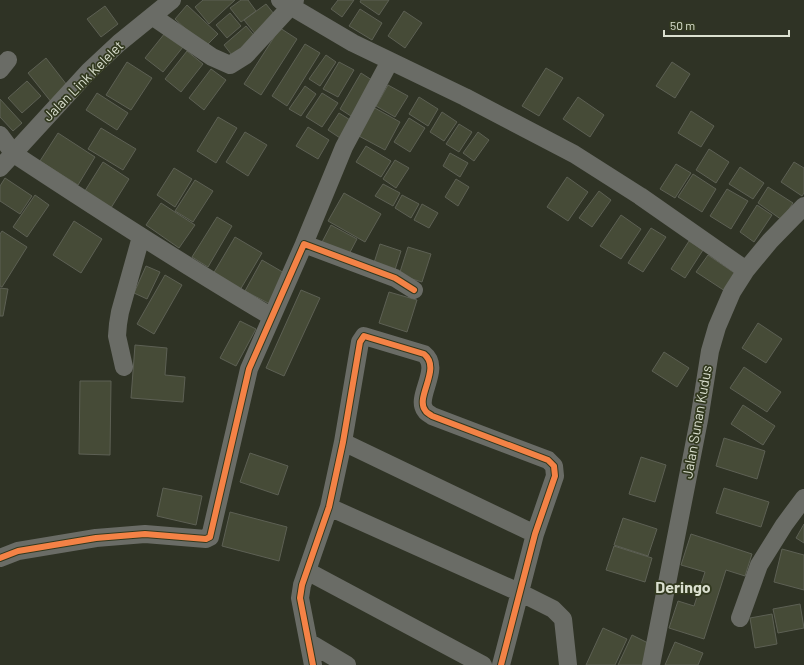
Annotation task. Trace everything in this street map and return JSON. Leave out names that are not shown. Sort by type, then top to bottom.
[{"type":"street","name":"Jalan Link Kelelet","points":[[0,168],[14,154],[46,116],[89,71],[172,0]]},
{"type":"street","points":[[152,16],[212,57],[230,65],[246,55],[288,2],[353,43],[465,97],[574,154],[640,196],[746,270]]},
{"type":"street","points":[[0,558],[18,551],[96,538],[146,534],[209,538],[213,530],[249,369],[304,244],[344,146],[390,61]]},
{"type":"street","points":[[0,135],[14,154],[219,286],[272,316]]},
{"type":"street","name":"Jalan Sunan Kudus","points":[[651,665],[699,420],[710,351],[717,327],[725,308],[746,270],[770,241],[804,206]]},
{"type":"street","points":[[124,367],[117,336],[118,324],[141,237]]},
{"type":"street","points":[[304,244],[395,278],[414,290]]},
{"type":"street","points":[[313,665],[310,642],[300,598],[302,585],[329,507],[343,442],[360,342],[364,336],[424,354],[429,358],[431,365],[422,405],[425,412],[548,460],[554,466],[555,476],[535,534],[521,593],[501,665]]},
{"type":"street","points":[[343,442],[535,534]]},
{"type":"street","points":[[740,618],[754,575],[759,565],[784,525],[804,498]]},
{"type":"street","points":[[329,507],[521,593],[553,609],[563,619],[568,665]]},
{"type":"street","points":[[307,571],[483,665]]},
{"type":"street","points":[[310,642],[347,665]]},
{"type":"building","points":[[203,0],[235,0],[209,24],[195,7]]},
{"type":"building","points":[[241,0],[248,0],[256,11],[241,22],[230,8]]},
{"type":"building","points":[[338,0],[354,0],[342,17],[331,9]]},
{"type":"building","points":[[361,0],[389,0],[379,15],[360,2]]},
{"type":"building","points":[[266,4],[278,19],[256,35],[244,20]]},
{"type":"building","points":[[187,5],[218,34],[205,47],[175,19]]},
{"type":"building","points":[[105,6],[118,24],[101,37],[87,19]]},
{"type":"building","points":[[360,9],[382,23],[372,40],[349,26]]},
{"type":"building","points":[[404,11],[422,23],[405,48],[388,36]]},
{"type":"building","points":[[230,13],[241,26],[227,38],[216,25]]},
{"type":"building","points":[[246,26],[258,40],[235,59],[224,45]]},
{"type":"building","points":[[280,28],[297,39],[261,95],[244,84]]},
{"type":"building","points":[[165,33],[183,47],[163,72],[145,58]]},
{"type":"building","points":[[305,44],[320,53],[287,106],[272,96]]},
{"type":"building","points":[[187,51],[203,64],[181,92],[165,79]]},
{"type":"building","points":[[326,55],[336,62],[320,86],[309,79]]},
{"type":"building","points":[[46,58],[70,89],[52,103],[28,73]]},
{"type":"building","points":[[127,62],[152,78],[131,110],[106,95]]},
{"type":"building","points":[[339,62],[354,70],[338,97],[323,89]]},
{"type":"building","points":[[672,62],[690,74],[675,98],[656,86]]},
{"type":"building","points":[[546,68],[563,78],[539,116],[522,106]]},
{"type":"building","points":[[211,69],[226,80],[204,110],[189,98]]},
{"type":"building","points":[[361,73],[375,82],[354,118],[340,109]]},
{"type":"building","points":[[27,81],[41,96],[22,113],[8,98]]},
{"type":"building","points":[[388,85],[408,96],[395,117],[376,106]]},
{"type":"building","points":[[305,86],[316,94],[301,116],[289,109]]},
{"type":"building","points":[[97,93],[128,113],[117,130],[86,110]]},
{"type":"building","points":[[322,93],[338,103],[322,127],[306,117]]},
{"type":"building","points":[[419,97],[438,109],[428,126],[409,114]]},
{"type":"building","points":[[578,97],[604,115],[590,137],[563,119]]},
{"type":"building","points":[[0,99],[22,123],[13,131],[0,117]]},
{"type":"building","points":[[373,107],[400,122],[385,150],[357,135]]},
{"type":"building","points":[[691,111],[714,126],[701,147],[678,133]]},
{"type":"building","points":[[442,112],[457,122],[444,141],[430,132]]},
{"type":"building","points":[[339,113],[355,123],[343,140],[328,130]]},
{"type":"building","points":[[218,117],[237,128],[216,163],[197,151]]},
{"type":"building","points":[[409,118],[425,128],[410,152],[394,142]]},
{"type":"building","points":[[459,124],[472,132],[459,152],[446,144]]},
{"type":"building","points":[[308,127],[329,140],[318,159],[296,146]]},
{"type":"building","points":[[101,128],[136,149],[123,170],[88,149]]},
{"type":"building","points":[[245,132],[267,145],[248,176],[226,162]]},
{"type":"building","points":[[478,132],[489,140],[474,161],[463,153]]},
{"type":"building","points":[[58,133],[95,157],[78,185],[40,161]]},
{"type":"building","points":[[366,146],[391,161],[381,177],[356,162]]},
{"type":"building","points":[[709,149],[729,162],[716,183],[696,170]]},
{"type":"building","points":[[450,153],[468,163],[460,177],[443,166]]},
{"type":"building","points":[[395,160],[409,168],[396,188],[383,179]]},
{"type":"building","points":[[103,162],[129,179],[109,211],[83,194]]},
{"type":"building","points":[[794,162],[804,168],[804,193],[802,196],[781,182]]},
{"type":"building","points":[[676,164],[691,173],[675,198],[660,189]]},
{"type":"building","points":[[740,167],[764,183],[753,199],[729,184]]},
{"type":"building","points":[[174,168],[192,179],[175,207],[157,195]]},
{"type":"building","points":[[693,174],[716,189],[702,212],[678,197]]},
{"type":"building","points":[[567,177],[588,192],[568,221],[547,207]]},
{"type":"building","points":[[5,178],[32,196],[20,214],[0,201],[0,186]]},
{"type":"building","points":[[456,179],[469,187],[458,206],[445,197]]},
{"type":"building","points":[[195,180],[213,191],[193,222],[175,211]]},
{"type":"building","points":[[383,184],[400,193],[393,206],[375,196]]},
{"type":"building","points":[[768,187],[793,203],[782,220],[758,203]]},
{"type":"building","points":[[727,189],[748,201],[731,229],[710,216]]},
{"type":"building","points":[[599,191],[611,200],[592,227],[579,218]]},
{"type":"building","points":[[344,193],[381,214],[365,242],[328,221]]},
{"type":"building","points":[[35,195],[49,205],[27,237],[13,227]]},
{"type":"building","points":[[402,195],[419,204],[411,218],[395,208]]},
{"type":"building","points":[[161,203],[195,225],[179,248],[146,225]]},
{"type":"building","points":[[422,204],[438,213],[429,228],[414,220]]},
{"type":"building","points":[[757,205],[772,215],[754,242],[740,232]]},
{"type":"building","points":[[621,215],[641,229],[621,259],[600,246]]},
{"type":"building","points":[[217,217],[232,226],[208,267],[192,257]]},
{"type":"building","points":[[74,221],[102,239],[81,273],[53,255]]},
{"type":"building","points":[[331,225],[357,239],[347,258],[321,244]]},
{"type":"building","points":[[651,228],[666,237],[643,272],[628,263]]},
{"type":"building","points":[[2,231],[27,247],[2,287],[0,286],[0,234]]},
{"type":"building","points":[[235,237],[262,253],[240,290],[213,274]]},
{"type":"building","points":[[689,241],[703,250],[685,278],[671,269]]},
{"type":"building","points":[[380,244],[401,251],[394,273],[373,266]]},
{"type":"building","points":[[408,247],[431,254],[422,282],[399,275]]},
{"type":"building","points":[[708,255],[736,274],[725,291],[696,272]]},
{"type":"building","points":[[262,260],[286,274],[270,304],[245,291]]},
{"type":"building","points":[[146,266],[160,272],[147,299],[134,293]]},
{"type":"building","points":[[165,275],[182,285],[154,334],[137,324]]},
{"type":"building","points":[[0,288],[8,289],[3,316],[0,316]]},
{"type":"building","points":[[301,290],[320,298],[284,376],[266,368]]},
{"type":"building","points":[[389,292],[417,300],[407,332],[379,323]]},
{"type":"building","points":[[240,321],[256,329],[236,366],[220,358]]},
{"type":"building","points":[[758,323],[782,339],[766,363],[742,348]]},
{"type":"building","points":[[135,345],[167,348],[165,375],[185,377],[183,402],[131,398]]},
{"type":"building","points":[[664,352],[689,368],[677,387],[652,371]]},
{"type":"building","points":[[744,367],[781,392],[767,412],[730,388]]},
{"type":"building","points":[[80,381],[111,381],[110,455],[79,454]]},
{"type":"building","points":[[743,405],[775,426],[763,445],[731,424]]},
{"type":"building","points":[[724,438],[765,451],[757,479],[716,466]]},
{"type":"building","points":[[250,453],[288,466],[278,495],[240,482]]},
{"type":"building","points":[[641,457],[666,465],[655,502],[629,494]]},
{"type":"building","points":[[163,488],[202,496],[196,525],[157,516]]},
{"type":"building","points":[[724,488],[769,502],[761,527],[716,513]]},
{"type":"building","points":[[230,512],[287,527],[279,561],[222,546]]},
{"type":"building","points":[[623,518],[657,529],[648,556],[614,545]]},
{"type":"building","points":[[804,524],[804,543],[796,538]]},
{"type":"building","points":[[691,534],[752,554],[745,576],[726,570],[704,639],[669,628],[678,601],[694,606],[705,572],[681,565]]},
{"type":"building","points":[[614,546],[652,558],[645,582],[606,570]]},
{"type":"building","points":[[782,549],[804,555],[804,590],[774,582]]},
{"type":"building","points":[[800,604],[804,628],[778,633],[773,609]]},
{"type":"building","points":[[772,614],[777,644],[755,648],[750,618]]},
{"type":"building","points":[[603,628],[627,639],[615,665],[586,665]]},
{"type":"building","points":[[632,635],[654,646],[645,665],[618,665]]},
{"type":"building","points":[[675,642],[703,653],[698,665],[665,665]]},
{"type":"cycle path","points":[[0,558],[18,551],[96,538],[145,534],[206,539],[210,537],[249,369],[304,244],[395,278],[414,290]]},
{"type":"cycle path","points":[[313,665],[300,598],[302,585],[329,507],[343,442],[360,342],[364,336],[424,354],[429,360],[430,374],[423,398],[423,404],[426,411],[432,416],[548,460],[554,466],[555,476],[535,534],[501,665]]},
{"type":"district","name":"Deringo","points":[[683,587]]}]
